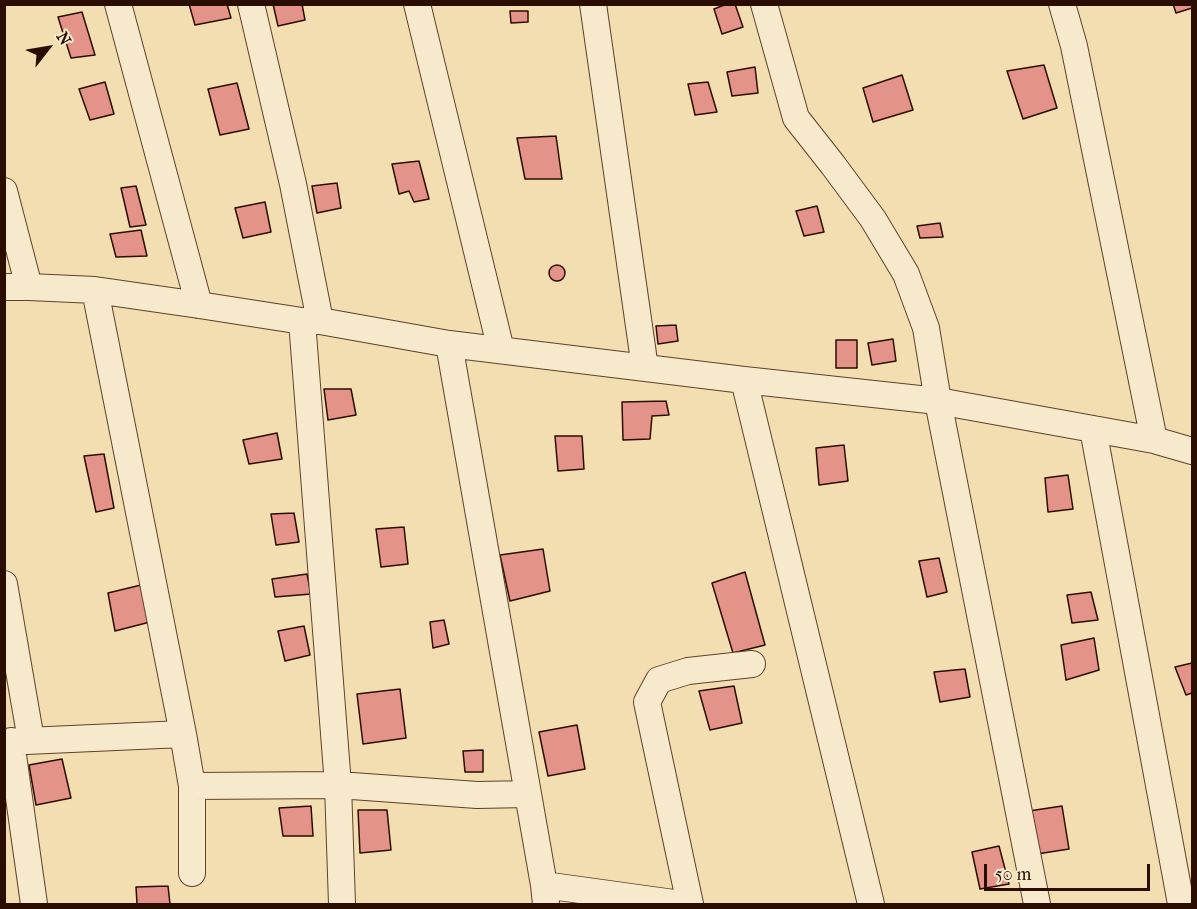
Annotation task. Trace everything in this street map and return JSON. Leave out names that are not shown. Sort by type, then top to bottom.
[{"type":"street","points":[[118,4],[199,305]]},
{"type":"street","points":[[251,4],[293,184],[311,321],[339,785],[342,904]]},
{"type":"street","points":[[417,4],[501,350]]},
{"type":"street","points":[[593,4],[645,369]]},
{"type":"street","points":[[764,4],[796,118],[873,219],[906,274],[926,328],[938,401],[1037,904]]},
{"type":"street","points":[[1062,4],[1074,46],[1154,440]]},
{"type":"street","points":[[4,191],[17,287],[95,291],[311,321],[449,344],[645,369],[938,401],[1154,440],[1192,450]]},
{"type":"street","points":[[95,291],[192,786],[192,873]]},
{"type":"street","points":[[449,344],[545,895],[681,904]]},
{"type":"street","points":[[744,380],[871,904]]},
{"type":"street","points":[[1093,429],[1181,904]]},
{"type":"street","points":[[4,584],[15,741],[34,904]]},
{"type":"street","points":[[690,904],[647,702],[659,680],[688,671],[752,664]]},
{"type":"street","points":[[15,741],[183,734]]},
{"type":"street","points":[[192,786],[339,785],[477,795],[528,794]]},
{"type":"building","points":[[189,4],[227,4],[231,18],[195,25]]},
{"type":"building","points":[[273,4],[302,4],[305,20],[278,26]]},
{"type":"building","points":[[727,4],[735,4],[743,27],[722,34],[714,9]]},
{"type":"building","points":[[1173,4],[1192,4],[1192,8],[1176,13]]},
{"type":"building","points":[[510,11],[528,11],[528,22],[511,23]]},
{"type":"building","points":[[82,12],[95,55],[71,58],[58,17]]},
{"type":"building","points":[[1044,65],[1057,108],[1023,119],[1007,71]]},
{"type":"building","points":[[755,67],[758,93],[732,96],[727,72]]},
{"type":"building","points":[[902,75],[913,110],[873,122],[863,88]]},
{"type":"building","points":[[105,82],[114,114],[90,120],[79,89]]},
{"type":"building","points":[[708,82],[717,112],[695,115],[688,84]]},
{"type":"building","points":[[237,83],[249,129],[220,135],[208,89]]},
{"type":"building","points":[[556,136],[562,179],[525,179],[517,138]]},
{"type":"building","points":[[419,161],[429,199],[414,202],[409,191],[399,194],[392,164]]},
{"type":"building","points":[[337,183],[341,208],[317,213],[312,186]]},
{"type":"building","points":[[136,186],[146,225],[130,227],[121,188]]},
{"type":"building","points":[[265,202],[271,232],[243,238],[235,208]]},
{"type":"building","points":[[817,206],[824,232],[804,236],[796,211]]},
{"type":"building","points":[[940,223],[943,237],[920,238],[917,226]]},
{"type":"building","points":[[141,230],[147,256],[116,257],[110,234]]},
{"type":"building","points":[[554,265],[560,265],[565,273],[563,279],[554,281],[549,276],[549,270]]},
{"type":"building","points":[[676,325],[678,341],[658,344],[656,326]]},
{"type":"building","points":[[893,339],[896,361],[872,365],[868,343]]},
{"type":"building","points":[[836,340],[857,340],[857,368],[836,368]]},
{"type":"building","points":[[324,389],[351,389],[356,415],[328,420]]},
{"type":"building","points":[[666,401],[669,415],[652,416],[650,439],[623,440],[622,402]]},
{"type":"building","points":[[277,433],[282,459],[249,464],[243,440]]},
{"type":"building","points":[[555,436],[582,436],[584,469],[558,471]]},
{"type":"building","points":[[844,445],[848,481],[819,485],[816,448]]},
{"type":"building","points":[[104,454],[114,508],[96,512],[84,456]]},
{"type":"building","points":[[1068,475],[1073,509],[1048,512],[1045,478]]},
{"type":"building","points":[[294,513],[299,542],[276,545],[271,514]]},
{"type":"building","points":[[404,527],[408,564],[381,567],[376,529]]},
{"type":"building","points":[[543,549],[550,591],[510,601],[500,555]]},
{"type":"building","points":[[939,558],[947,592],[927,597],[919,561]]},
{"type":"building","points":[[745,572],[765,645],[733,653],[712,583]]},
{"type":"building","points":[[307,574],[311,594],[275,597],[272,579]]},
{"type":"building","points":[[141,585],[150,622],[115,631],[108,593]]},
{"type":"building","points":[[1091,592],[1098,620],[1072,623],[1067,595]]},
{"type":"building","points":[[444,620],[449,644],[433,648],[430,622]]},
{"type":"building","points":[[304,626],[310,655],[285,661],[278,631]]},
{"type":"building","points":[[1094,638],[1099,670],[1066,680],[1061,645]]},
{"type":"building","points":[[1192,663],[1192,693],[1186,695],[1175,667]]},
{"type":"building","points":[[965,669],[970,697],[940,702],[934,672]]},
{"type":"building","points":[[734,686],[742,723],[710,730],[699,691]]},
{"type":"building","points":[[400,689],[406,738],[363,744],[357,694]]},
{"type":"building","points":[[577,725],[585,769],[548,776],[539,732]]},
{"type":"building","points":[[483,750],[483,772],[465,772],[463,751]]},
{"type":"building","points":[[62,759],[71,798],[36,805],[29,765]]},
{"type":"building","points":[[311,806],[313,836],[283,836],[279,808]]},
{"type":"building","points":[[1062,806],[1069,849],[1037,854],[1029,811]]},
{"type":"building","points":[[358,810],[387,810],[391,850],[360,853]]},
{"type":"building","points":[[999,846],[1009,884],[980,889],[972,852]]},
{"type":"building","points":[[168,886],[170,904],[137,904],[136,887]]}]
